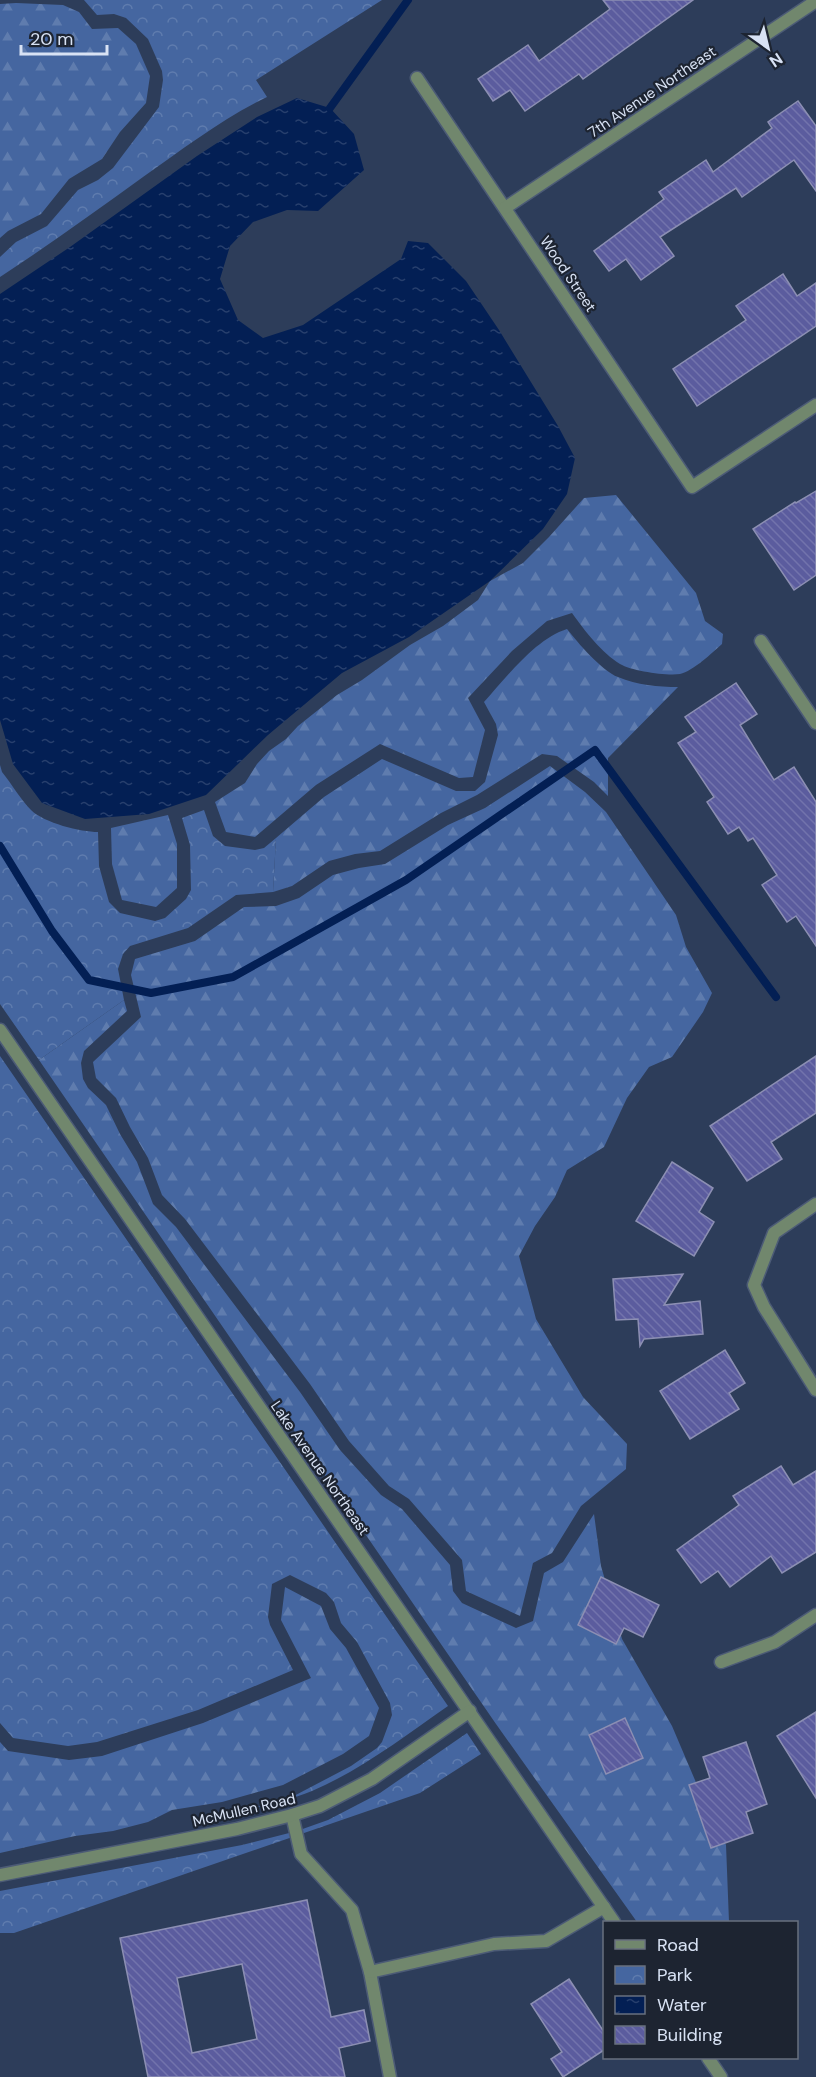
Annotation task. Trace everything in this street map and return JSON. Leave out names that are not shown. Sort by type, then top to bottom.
[{"type":"street","name":"7th Avenue Northeast","points":[[505,208],[816,1]]},
{"type":"street","name":"Wood Street","points":[[417,78],[692,487],[816,405]]},
{"type":"street","points":[[761,641],[816,723]]},
{"type":"street","name":"Lake Avenue Northeast","points":[[0,1030],[613,1921]]},
{"type":"street","points":[[816,1204],[774,1233],[754,1285],[764,1307],[816,1390]]},
{"type":"street","points":[[721,1662],[775,1642],[816,1615]]},
{"type":"street","name":"McMullen Road","points":[[0,1875],[237,1829],[320,1806],[372,1779],[470,1711]]},
{"type":"street","points":[[292,1815],[301,1854],[352,1910],[370,1972],[390,2077]]},
{"type":"street","points":[[370,1972],[494,1944],[546,1941],[604,1907]]},
{"type":"street","points":[[709,2059],[721,2077]]},
{"type":"green space","points":[[84,0],[382,0],[256,80],[267,97],[204,134],[0,277],[0,257],[16,242],[47,226],[78,190],[98,180],[113,168],[159,107],[162,71],[148,39],[126,18],[114,14],[97,15]]},
{"type":"green space","points":[[0,4],[63,5],[79,12],[92,29],[118,28],[136,44],[150,76],[146,103],[120,132],[102,159],[69,179],[41,214],[8,231],[0,238]]},
{"type":"green space","points":[[616,495],[696,593],[705,621],[723,634],[722,644],[708,657],[680,674],[641,671],[625,667],[607,654],[572,613],[547,621],[512,651],[468,698],[485,730],[473,777],[459,778],[380,744],[316,785],[255,837],[226,832],[215,802],[245,783],[269,751],[337,695],[410,645],[443,626],[478,600],[490,581],[523,563],[584,498]]},
{"type":"green space","points":[[567,629],[591,656],[612,674],[640,684],[678,687],[608,758],[608,796],[594,782],[557,756],[542,754],[380,851],[355,854],[329,861],[292,886],[273,892],[276,838],[324,797],[382,759],[456,791],[475,791],[485,782],[498,735],[496,724],[484,702],[532,650],[555,634]]},
{"type":"green space","points":[[0,765],[2,772],[37,815],[63,826],[98,832],[99,866],[109,902],[120,913],[155,921],[165,918],[186,899],[191,890],[190,845],[182,818],[204,810],[213,836],[225,846],[255,850],[264,848],[276,838],[273,892],[236,895],[188,928],[130,946],[123,954],[118,969],[124,1000],[39,1060],[0,1004]]},
{"type":"green space","points":[[550,766],[585,792],[606,812],[676,915],[686,947],[712,993],[703,1012],[672,1057],[649,1067],[627,1098],[604,1147],[567,1170],[555,1197],[535,1226],[519,1256],[536,1319],[583,1397],[627,1444],[626,1469],[581,1506],[552,1553],[533,1563],[520,1616],[466,1591],[462,1560],[409,1499],[389,1486],[349,1441],[310,1384],[185,1219],[162,1195],[148,1158],[116,1098],[96,1078],[93,1062],[141,1017],[131,975],[135,959],[195,941],[244,907],[276,906],[299,898],[333,875],[385,864],[448,825],[485,808]]},
{"type":"green space","points":[[168,815],[177,844],[177,888],[156,907],[122,900],[112,864],[111,828]]},
{"type":"green space","points":[[124,1000],[127,1011],[84,1051],[81,1063],[83,1079],[88,1088],[106,1105],[137,1162],[153,1204],[176,1227],[300,1392],[340,1450],[381,1495],[402,1509],[450,1565],[453,1591],[462,1603],[516,1628],[533,1621],[544,1573],[563,1562],[594,1514],[601,1566],[622,1639],[672,1726],[709,1813],[726,1845],[729,1921],[636,1921],[496,1724],[39,1060]]},
{"type":"green space","points":[[0,1056],[448,1706],[365,1763],[312,1791],[287,1800],[245,1810],[290,1798],[351,1766],[382,1742],[392,1715],[390,1703],[357,1642],[341,1623],[334,1602],[326,1593],[290,1575],[272,1584],[268,1617],[293,1670],[198,1710],[97,1742],[68,1746],[13,1738],[0,1723]]},
{"type":"green space","points":[[285,1587],[321,1606],[330,1629],[346,1648],[379,1708],[369,1736],[343,1754],[283,1785],[222,1802],[172,1810],[148,1822],[113,1831],[75,1836],[0,1853],[0,1742],[8,1751],[69,1760],[102,1756],[203,1723],[311,1678],[281,1620]]},
{"type":"green space","points":[[467,1733],[481,1754],[420,1793],[14,1933],[0,1933],[0,1891],[242,1845],[297,1831],[328,1820],[380,1793]]},
{"type":"water","points":[[297,98],[330,108],[354,134],[364,170],[318,211],[287,210],[253,222],[230,246],[220,279],[238,320],[263,338],[303,325],[401,259],[408,241],[428,243],[466,281],[558,426],[575,458],[567,494],[543,529],[490,581],[409,637],[342,673],[268,735],[206,795],[149,814],[85,819],[42,803],[13,764],[0,720],[0,294],[197,156],[257,117]]},
{"type":"building","points":[[603,0],[693,0],[583,79],[579,74],[525,111],[510,90],[493,101],[478,79],[528,45],[539,61],[610,9]]},
{"type":"building","points":[[798,101],[816,126],[816,191],[794,160],[742,197],[736,188],[660,237],[674,256],[641,280],[626,259],[609,271],[594,251],[664,199],[659,192],[706,160],[713,172],[772,128],[768,122]]},
{"type":"building","points":[[783,274],[797,296],[816,283],[816,326],[697,406],[673,369],[746,320],[736,306]]},
{"type":"building","points":[[816,491],[816,575],[794,590],[753,529]]},
{"type":"building","points":[[736,683],[757,714],[740,725],[774,780],[794,767],[816,802],[816,946],[796,916],[787,922],[762,885],[777,875],[753,838],[748,841],[739,827],[728,834],[707,802],[714,797],[678,743],[696,732],[685,717]]},
{"type":"building","points":[[816,1056],[816,1113],[771,1142],[782,1159],[747,1181],[710,1126]]},
{"type":"building","points":[[672,1162],[713,1188],[699,1212],[714,1222],[694,1256],[636,1221]]},
{"type":"building","points":[[683,1274],[664,1305],[700,1301],[703,1334],[644,1339],[640,1346],[638,1319],[616,1320],[613,1279]]},
{"type":"building","points":[[725,1350],[745,1383],[729,1393],[739,1409],[690,1439],[660,1391]]},
{"type":"building","points":[[781,1466],[793,1485],[816,1471],[816,1552],[782,1573],[771,1556],[730,1587],[718,1571],[701,1583],[677,1550],[739,1505],[733,1496]]},
{"type":"building","points":[[601,1577],[659,1605],[643,1637],[624,1628],[616,1644],[578,1625]]},
{"type":"building","points":[[816,1712],[816,1798],[777,1736]]},
{"type":"building","points":[[625,1718],[643,1758],[606,1774],[589,1735]]},
{"type":"building","points":[[746,1742],[767,1804],[746,1812],[753,1833],[711,1848],[689,1785],[710,1778],[703,1757]]},
{"type":"building","points":[[307,1900],[331,2017],[364,2010],[370,2041],[339,2048],[345,2077],[148,2077],[120,1938]],"holes":[[[242,1964],[257,2039],[192,2053],[177,1978]]]},
{"type":"building","points":[[569,1979],[603,2030],[603,2051],[563,2077],[551,2059],[562,2052],[531,2004]]},
{"type":"waterway","points":[[330,108],[408,0]]},
{"type":"waterway","points":[[0,846],[52,931],[89,980],[151,993],[233,977],[406,880],[595,750],[776,997]]}]
